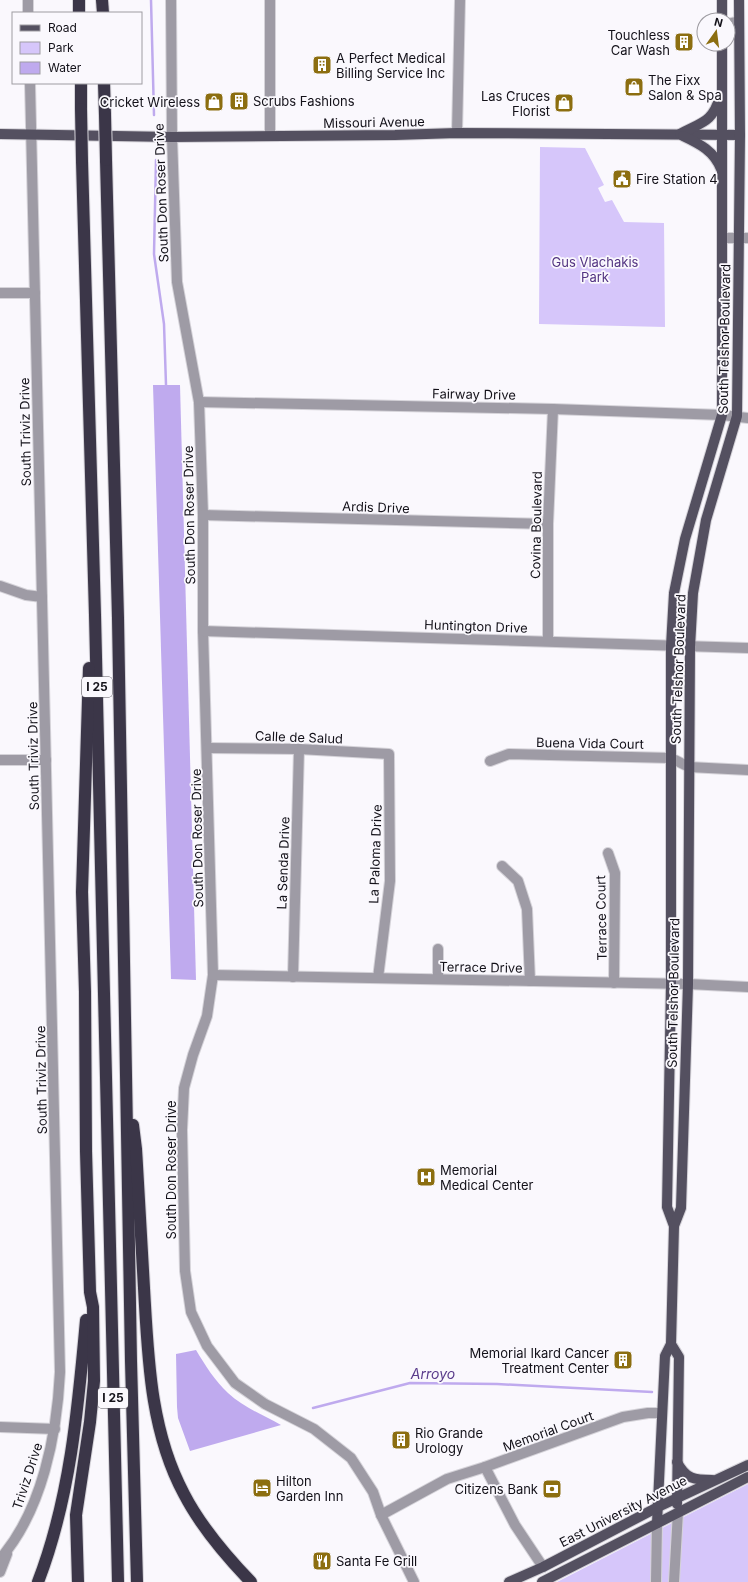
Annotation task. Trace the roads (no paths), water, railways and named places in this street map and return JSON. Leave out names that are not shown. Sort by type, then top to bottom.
[{"type":"highway","points":[[79,0],[79,12]]},
{"type":"highway","points":[[102,0],[103,12]]},
{"type":"highway","name":"I 25","points":[[80,84],[94,551],[118,1582]]},
{"type":"highway","name":"I 25","points":[[104,84],[118,626],[125,1054],[137,1582]]},
{"type":"highway","points":[[38,1582],[48,1557],[63,1502],[74,1434],[90,1292],[82,892],[94,551]]},
{"type":"highway","points":[[125,1054],[136,1149],[149,1365],[155,1412],[168,1457],[183,1492],[199,1520],[232,1562],[251,1582]]},
{"type":"highway","points":[[78,1582],[76,1515],[90,1422],[94,1381],[93,1307],[90,1292]]},
{"type":"main road","points":[[722,0],[722,12]]},
{"type":"main road","name":"South Telshor Boulevard","points":[[657,1523],[665,1356],[671,1344],[674,1226],[681,1208],[688,984],[690,647],[692,593],[706,520],[737,416],[743,238],[740,172],[744,135],[740,94],[738,0]]},
{"type":"main road","name":"South Telshor Boulevard","points":[[674,1226],[667,1207],[671,984],[671,646],[674,593],[684,547],[722,415],[722,52]]},
{"type":"main road","points":[[680,135],[710,118],[717,107],[722,89]]},
{"type":"main road","points":[[740,94],[748,110]]},
{"type":"main road","name":"Missouri Avenue","points":[[0,134],[172,137],[457,133],[744,135]]},
{"type":"main road","points":[[680,135],[709,150],[718,161],[722,172]]},
{"type":"main road","points":[[740,172],[748,154]]},
{"type":"main road","points":[[668,1171],[682,1172]]},
{"type":"main road","name":"South Telshor Boulevard","points":[[671,1344],[679,1357],[677,1462],[678,1512]]},
{"type":"main road","points":[[677,1462],[681,1470],[690,1477],[700,1480],[714,1480]]},
{"type":"main road","name":"East University Avenue","points":[[509,1582],[543,1567],[658,1506],[748,1465]]},
{"type":"main road","name":"East University Avenue","points":[[542,1582],[748,1476]]},
{"type":"street","points":[[28,0],[28,12]]},
{"type":"street","name":"South Don Roser Drive","points":[[171,0],[172,137],[177,282],[198,402],[203,515],[203,631],[208,748],[213,975],[207,1016],[193,1055],[184,1088],[182,1130],[185,1271],[191,1312],[207,1346],[235,1383],[265,1404],[314,1429],[351,1458],[373,1492],[381,1515],[414,1582]]},
{"type":"street","points":[[270,0],[270,136]]},
{"type":"street","points":[[457,133],[460,0]]},
{"type":"street","name":"South Triviz Drive","points":[[30,84],[60,1340],[59,1386],[55,1429]]},
{"type":"street","points":[[722,238],[743,238]]},
{"type":"street","points":[[0,292],[35,293]]},
{"type":"street","name":"Fairway Drive","points":[[198,402],[554,409],[722,415],[748,418]]},
{"type":"street","name":"Covina Boulevard","points":[[548,641],[548,524],[554,409]]},
{"type":"street","name":"Ardis Drive","points":[[203,515],[548,524]]},
{"type":"street","points":[[0,586],[26,595],[42,597]]},
{"type":"street","name":"Huntington Drive","points":[[203,631],[748,648]]},
{"type":"street","name":"Calle de Salud","points":[[208,748],[299,749],[389,754]]},
{"type":"street","name":"La Senda Drive","points":[[293,977],[299,749]]},
{"type":"street","name":"La Paloma Drive","points":[[378,978],[390,881],[389,754]]},
{"type":"street","name":"Buena Vida Court","points":[[490,761],[508,754],[671,758],[689,767]]},
{"type":"street","points":[[0,760],[46,760]]},
{"type":"street","points":[[689,767],[748,770]]},
{"type":"street","name":"Terrace Court","points":[[608,853],[615,873],[614,983]]},
{"type":"street","points":[[502,866],[518,881],[527,909],[530,981]]},
{"type":"street","points":[[438,949],[438,979]]},
{"type":"street","name":"Terrace Drive","points":[[213,975],[688,984],[748,987]]},
{"type":"street","name":"Memorial Court","points":[[381,1515],[447,1479],[485,1467],[623,1417],[648,1413],[662,1413]]},
{"type":"street","points":[[0,1427],[55,1429]]},
{"type":"street","name":"Triviz Drive","points":[[0,1572],[8,1551],[23,1524],[35,1497],[55,1429]]},
{"type":"street","points":[[485,1467],[515,1525],[543,1567]]},
{"type":"street","name":"South Telshor Boulevard","points":[[674,1582],[678,1512]]},
{"type":"street","name":"South Telshor Boulevard","points":[[656,1582],[657,1523]]},
{"type":"street","name":"Triviz Drive","points":[[0,1559],[8,1551]]},
{"type":"water","points":[[153,385],[180,385],[196,980],[171,979]]},
{"type":"water","points":[[196,1350],[215,1378],[228,1393],[247,1407],[281,1425],[190,1451],[178,1418],[176,1354]]},
{"type":"waterway","points":[[151,0],[154,115]]},
{"type":"waterway","points":[[156,160],[154,254],[164,324],[166,385]]},
{"type":"waterway","name":"Arroyo","points":[[313,1408],[410,1383],[497,1384],[652,1392]]},
{"type":"place","name":"Touchless Car Wash","points":[[684,42]]},
{"type":"place","name":"A Perfect Medical Billing Service Inc","points":[[322,65]]},
{"type":"place","name":"The Fixx Salon & Spa","points":[[634,87]]},
{"type":"place","name":"Scrubs Fashions","points":[[239,101]]},
{"type":"place","name":"Cricket Wireless","points":[[214,102]]},
{"type":"place","name":"Las Cruces Florist","points":[[564,103]]},
{"type":"place","name":"Fire Station 4","points":[[622,179]]},
{"type":"place","name":"Memorial Medical Center","points":[[426,1177]]},
{"type":"place","name":"Memorial Ikard Cancer Treatment Center","points":[[623,1360]]},
{"type":"place","name":"Rio Grande Urology","points":[[401,1440]]},
{"type":"place","name":"Hilton Garden Inn","points":[[262,1488]]},
{"type":"place","name":"Citizens Bank","points":[[552,1489]]},
{"type":"place","name":"Santa Fe Grill","points":[[322,1561]]},
{"type":"park label","name":"Gus Vlachakis Park","points":[[595,270]]}]
